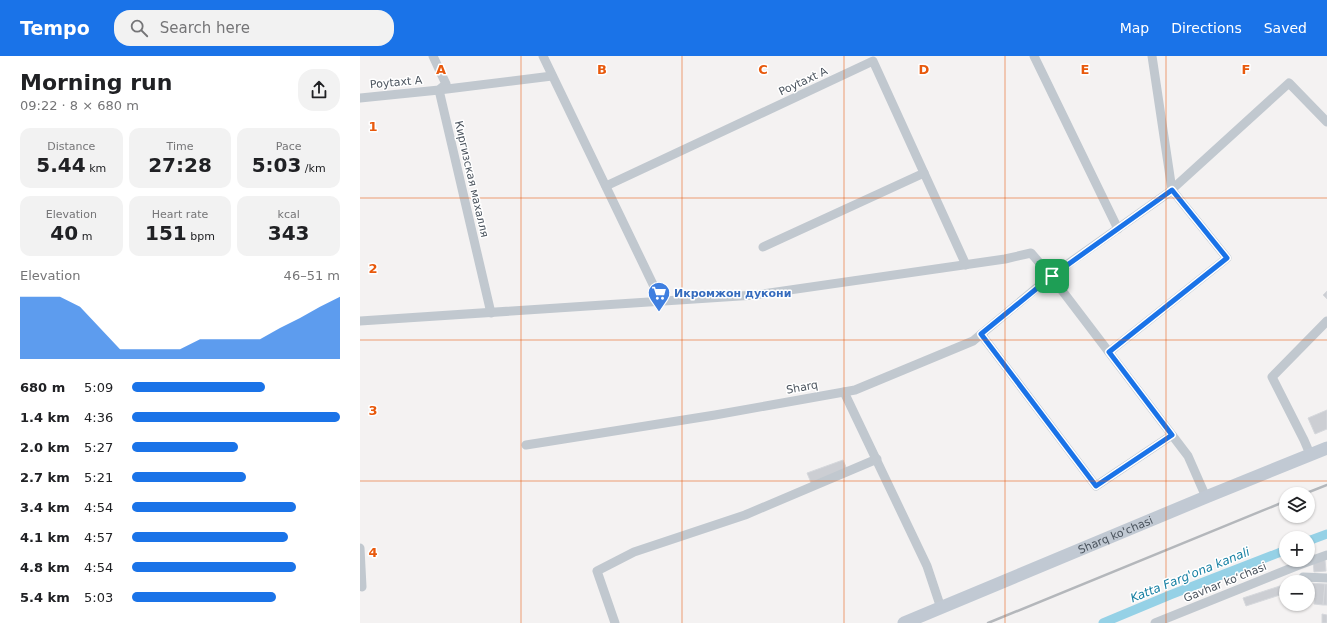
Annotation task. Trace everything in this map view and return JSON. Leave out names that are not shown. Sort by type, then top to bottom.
[{"type":"main road","name":"Sharq ko'chasi","points":[[904,623],[1327,448]]},
{"type":"street","name":"Киргизская махалля","points":[[434,56],[446,84],[439,90],[491,313]]},
{"type":"street","points":[[543,56],[661,301]]},
{"type":"street","points":[[1034,56],[1118,229]]},
{"type":"street","points":[[1109,352],[1227,258],[1172,190],[1152,56]]},
{"type":"street","name":"Poytaxt A","points":[[606,186],[872,59],[966,265]]},
{"type":"street","name":"Poytaxt A","points":[[360,98],[552,76]]},
{"type":"street","name":"Sharq","points":[[526,445],[715,415],[855,390],[973,341],[1052,276],[1172,190],[1289,83],[1327,122]]},
{"type":"street","points":[[763,247],[924,173]]},
{"type":"street","points":[[360,321],[755,295],[966,265],[1031,253],[1052,276],[1188,456],[1206,497]]},
{"type":"street","points":[[1310,454],[1272,377],[1327,322]]},
{"type":"street","points":[[981,334],[1096,486],[1172,435]]},
{"type":"street","points":[[844,392],[927,566],[941,608]]},
{"type":"street","points":[[615,623],[597,571],[634,552],[745,515],[877,459]]},
{"type":"street","points":[[360,548],[362,587]]},
{"type":"street","name":"Gavhar koʻchasi","points":[[1155,623],[1327,555]]},
{"type":"street","points":[[1315,578],[1327,578]]},
{"type":"building","points":[[1327,291],[1327,299],[1323,295]]},
{"type":"building","points":[[1327,410],[1327,429],[1315,434],[1308,418]]},
{"type":"building","points":[[843,460],[848,472],[812,485],[807,473]]},
{"type":"building","points":[[1325,560],[1326,571],[1314,572],[1315,561]]},
{"type":"building","points":[[1315,583],[1325,584],[1323,605],[1315,604]]},
{"type":"building","points":[[1325,584],[1327,584],[1327,605],[1323,605]]},
{"type":"building","points":[[1279,586],[1279,595],[1246,606],[1243,598]]},
{"type":"building","points":[[1322,614],[1327,615],[1327,623],[1322,623]]},
{"type":"waterway","name":"Katta Farg'ona kanali","points":[[1315,538],[1327,534]]},
{"type":"waterway","name":"Katta Farg'ona kanali","points":[[1103,623],[1279,553]]},
{"type":"railway","points":[[1315,490],[1327,485]]},
{"type":"railway","points":[[988,623],[1279,504]]},
{"type":"place","name":"Икромжон дукони","points":[[659,312]]},
{"type":"route","points":[[1172,190],[1227,258],[1109,352],[1172,435],[1096,486],[981,334],[1052,276],[1172,190]]}]
